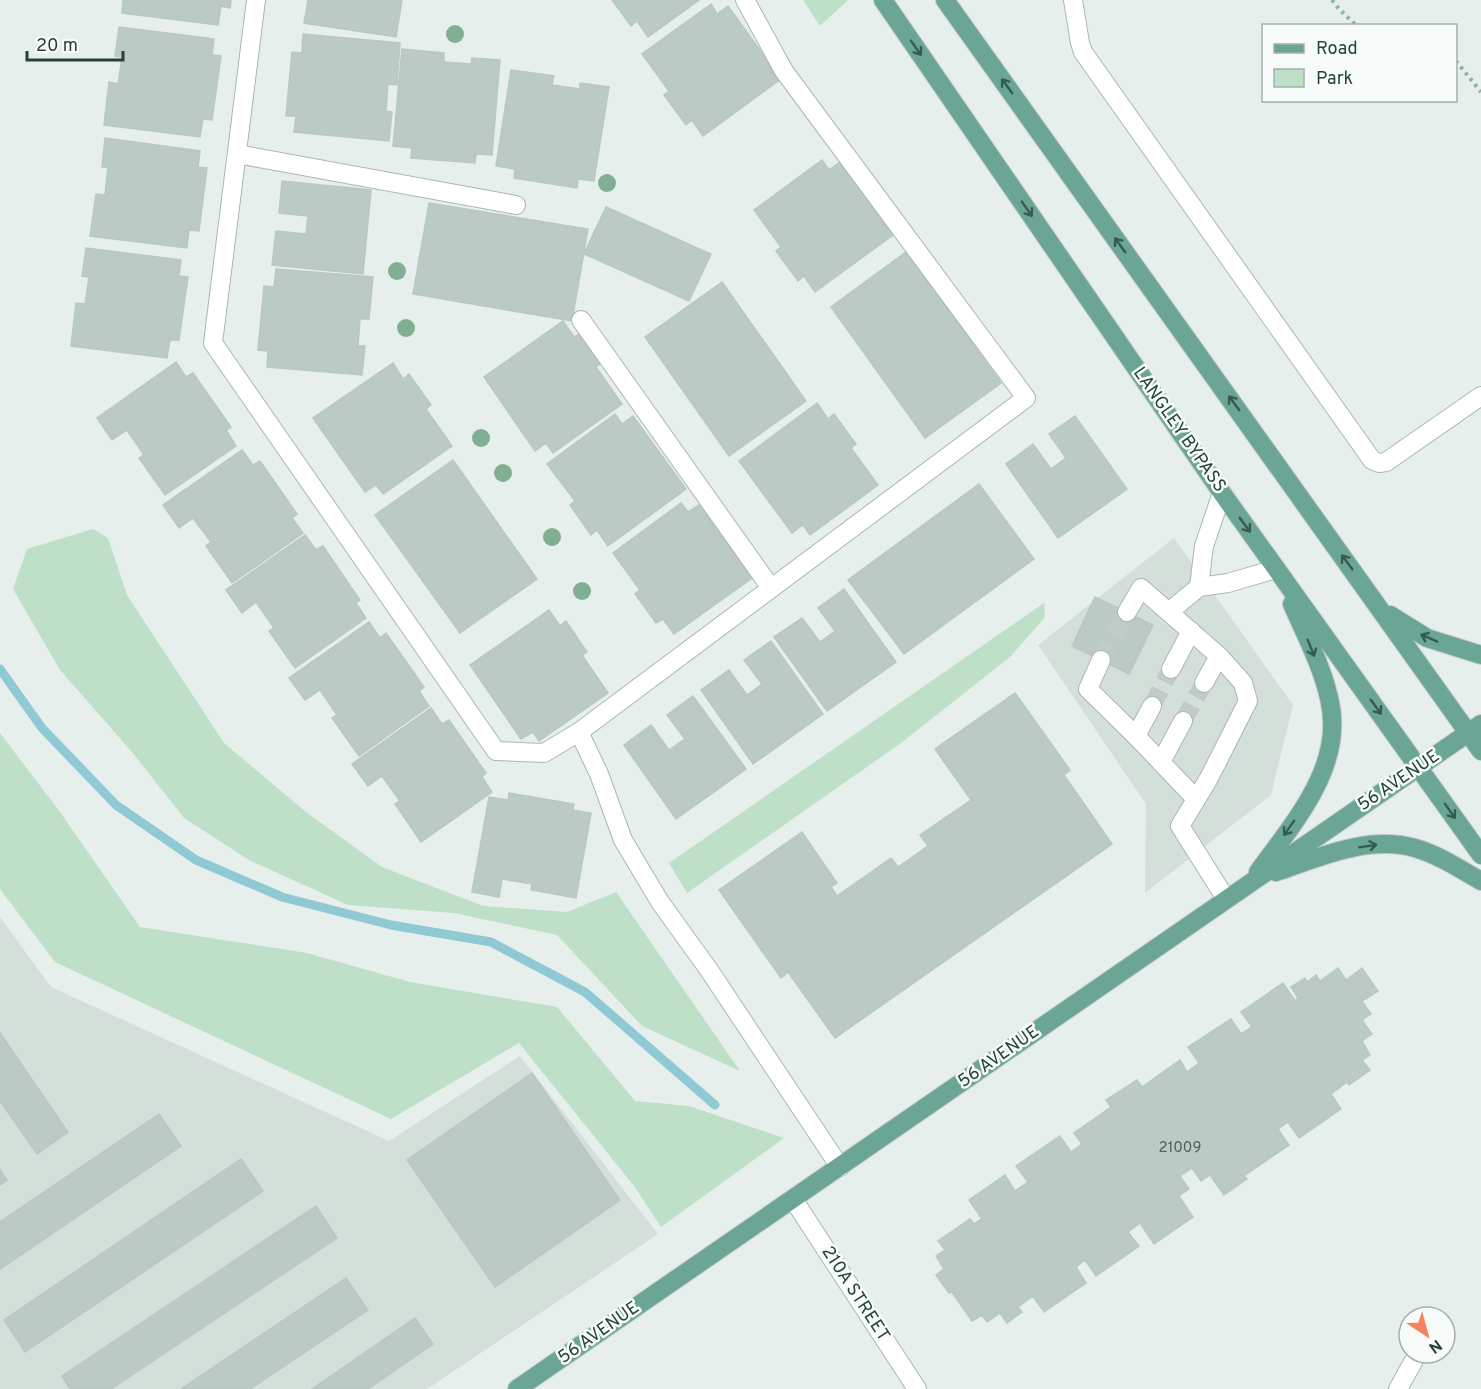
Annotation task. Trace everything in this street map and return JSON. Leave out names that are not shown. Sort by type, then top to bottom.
[{"type":"main road","name":"LANGLEY BYPASS","points":[[883,0],[1222,493],[1481,855]]},
{"type":"main road","points":[[945,0],[1381,610],[1475,729],[1481,751]]},
{"type":"main road","points":[[1252,881],[1311,798],[1323,773],[1332,740],[1330,700],[1278,572]]},
{"type":"main road","points":[[1381,610],[1427,638],[1481,655]]},
{"type":"main road","name":"56 AVENUE","points":[[517,1389],[1475,729]]},
{"type":"main road","points":[[1252,881],[1340,850],[1380,844],[1415,848],[1450,863],[1481,881]]},
{"type":"street","points":[[256,0],[213,343],[496,751],[544,753],[579,732],[1026,398],[784,71],[745,0]]},
{"type":"street","points":[[1073,0],[1083,52],[1372,460],[1378,463],[1386,462],[1481,396]]},
{"type":"street","points":[[237,154],[516,205]]},
{"type":"street","points":[[581,320],[771,588]]},
{"type":"street","points":[[1199,587],[1204,546],[1222,493]]},
{"type":"street","points":[[1170,611],[1199,587],[1278,572]]},
{"type":"street","points":[[1126,612],[1141,588],[1170,611],[1243,683],[1248,701],[1180,826],[1226,899]]},
{"type":"street","points":[[1171,669],[1191,631]]},
{"type":"street","points":[[1204,683],[1219,657]]},
{"type":"street","points":[[1101,660],[1088,689],[1196,799]]},
{"type":"street","points":[[1136,736],[1152,706]]},
{"type":"street","points":[[1161,762],[1183,721]]},
{"type":"street","points":[[579,732],[599,774],[623,840],[660,902],[709,970],[840,1167]]},
{"type":"street","name":"210A STREET","points":[[792,1199],[917,1389]]},
{"type":"street","points":[[1398,1389],[1411,1365]]},
{"type":"path","points":[[1332,0],[1355,24]]},
{"type":"path","points":[[1457,63],[1481,92]]},
{"type":"shaded area","points":[[1174,538],[1293,705],[1271,795],[1145,893],[1146,804],[1038,645]]},
{"type":"shaded area","points":[[0,917],[51,987],[389,1141],[520,1056],[658,1234],[427,1389],[0,1389]]},
{"type":"green space","points":[[803,0],[848,0],[820,26]]},
{"type":"green space","points":[[93,529],[108,538],[127,595],[224,743],[306,812],[382,867],[483,906],[567,912],[616,892],[740,1071],[642,1026],[557,935],[454,913],[348,905],[249,860],[184,818],[132,752],[60,670],[13,589],[27,549]]},
{"type":"green space","points":[[1044,603],[1045,617],[1010,657],[901,743],[687,893],[669,863]]},
{"type":"green space","points":[[0,733],[60,812],[140,927],[307,953],[410,982],[557,1007],[635,1101],[689,1106],[784,1138],[661,1227],[634,1186],[519,1043],[391,1119],[55,962],[0,889]]},
{"type":"building","points":[[123,0],[231,0],[230,8],[221,6],[218,25],[122,13]]},
{"type":"building","points":[[308,0],[402,0],[396,37],[304,23]]},
{"type":"building","points":[[612,0],[699,0],[648,37],[637,21],[631,26]]},
{"type":"building","points":[[711,4],[717,14],[728,6],[781,79],[703,136],[692,120],[686,125],[664,95],[669,91],[642,54]]},
{"type":"building","points":[[119,27],[214,39],[212,55],[221,56],[212,120],[203,119],[200,137],[104,125],[109,82],[118,84],[122,57],[115,56]]},
{"type":"building","points":[[303,34],[400,43],[397,85],[388,84],[386,111],[392,112],[389,141],[294,132],[296,116],[286,116],[292,52],[302,53]]},
{"type":"building","points":[[402,49],[444,53],[444,62],[471,64],[472,58],[500,60],[492,155],[476,154],[475,163],[411,158],[412,148],[393,146]]},
{"type":"building","points":[[511,70],[554,76],[552,85],[580,89],[580,83],[609,87],[594,181],[578,179],[577,188],[514,178],[515,169],[496,166]]},
{"type":"building","points":[[105,138],[200,151],[198,167],[207,168],[199,231],[189,230],[187,248],[90,236],[96,194],[105,195],[108,167],[102,167]]},
{"type":"building","points":[[822,160],[829,170],[840,162],[893,235],[815,292],[804,276],[798,281],[776,251],[781,247],[754,210]]},
{"type":"building","points":[[282,181],[371,190],[363,274],[272,265],[276,231],[306,234],[308,216],[279,213]]},
{"type":"building","points":[[429,203],[588,229],[572,321],[413,294]]},
{"type":"building","points":[[606,207],[711,254],[689,301],[584,254]]},
{"type":"building","points":[[86,248],[181,260],[179,276],[188,277],[179,340],[170,340],[167,358],[71,346],[76,303],[85,304],[89,277],[82,276]]},
{"type":"building","points":[[906,252],[1001,383],[925,438],[831,307]]},
{"type":"building","points":[[276,269],[373,277],[369,319],[360,319],[358,346],[365,346],[362,375],[267,367],[268,351],[258,350],[264,286],[274,287]]},
{"type":"building","points":[[722,282],[806,401],[729,456],[645,337]]},
{"type":"building","points":[[563,321],[574,337],[580,333],[601,363],[596,367],[622,404],[553,453],[546,443],[535,451],[484,377]]},
{"type":"building","points":[[176,362],[186,377],[193,373],[231,427],[226,430],[236,446],[165,495],[139,458],[144,455],[127,430],[112,440],[97,418]]},
{"type":"building","points":[[393,363],[403,379],[409,374],[431,405],[426,409],[452,446],[383,494],[376,485],[365,492],[313,418]]},
{"type":"building","points":[[817,403],[828,419],[834,414],[856,444],[851,448],[878,485],[810,535],[803,525],[792,533],[739,461]]},
{"type":"building","points":[[615,414],[622,424],[633,416],[686,489],[608,546],[597,530],[591,535],[570,505],[575,501],[547,464]]},
{"type":"building","points":[[1075,416],[1127,489],[1058,538],[1006,464],[1033,444],[1051,469],[1066,458],[1049,434]]},
{"type":"building","points":[[242,450],[253,465],[260,461],[297,514],[292,518],[303,533],[232,583],[206,546],[211,542],[193,518],[179,528],[163,505]]},
{"type":"building","points":[[453,460],[537,579],[460,633],[375,515]]},
{"type":"building","points":[[979,484],[1034,559],[904,654],[848,580]]},
{"type":"building","points":[[681,503],[688,512],[699,505],[752,578],[674,634],[663,619],[656,623],[635,594],[640,590],[613,553]]},
{"type":"building","points":[[305,535],[316,550],[323,546],[360,600],[356,603],[366,618],[295,668],[269,631],[274,628],[256,602],[242,613],[226,590]]},
{"type":"building","points":[[844,589],[896,662],[827,711],[774,637],[802,618],[820,642],[835,631],[818,608]]},
{"type":"building","points":[[1095,597],[1153,625],[1129,674],[1072,646]]},
{"type":"building","points":[[549,610],[560,626],[566,621],[587,652],[582,655],[608,693],[539,741],[533,732],[521,739],[470,665]]},
{"type":"building","points":[[369,622],[380,638],[386,633],[424,687],[419,691],[429,706],[359,756],[332,718],[337,715],[320,690],[305,700],[289,678]]},
{"type":"building","points":[[771,641],[823,714],[753,764],[701,690],[729,670],[747,695],[762,684],[744,660]]},
{"type":"building","points":[[1015,693],[1070,770],[1064,775],[1112,844],[835,1038],[788,972],[781,978],[719,890],[802,832],[837,883],[831,887],[837,896],[891,858],[898,867],[928,846],[920,835],[971,800],[935,749]]},
{"type":"building","points":[[693,696],[746,769],[676,819],[624,745],[651,725],[669,750],[685,739],[667,715]]},
{"type":"building","points":[[431,708],[442,724],[449,720],[486,773],[482,777],[492,792],[421,842],[395,804],[400,801],[382,776],[368,786],[352,764]]},
{"type":"building","points":[[509,793],[574,804],[573,810],[591,813],[576,898],[531,890],[532,884],[502,879],[499,897],[472,892],[489,797],[508,800]]},
{"type":"building","points":[[1338,968],[1346,980],[1362,968],[1378,991],[1362,1001],[1371,1014],[1362,1020],[1372,1034],[1362,1041],[1370,1055],[1362,1060],[1370,1070],[1349,1085],[1347,1082],[1331,1094],[1341,1109],[1299,1138],[1288,1122],[1278,1129],[1289,1145],[1244,1176],[1247,1179],[1224,1195],[1210,1175],[1201,1181],[1192,1168],[1180,1176],[1189,1189],[1179,1196],[1193,1217],[1154,1244],[1140,1223],[1128,1232],[1139,1246],[1096,1276],[1085,1260],[1076,1267],[1086,1283],[1044,1312],[1033,1296],[1018,1307],[1022,1312],[1007,1323],[1000,1313],[987,1322],[982,1315],[972,1321],[952,1292],[949,1293],[936,1275],[944,1269],[936,1256],[945,1250],[938,1241],[970,1219],[974,1224],[982,1219],[969,1200],[1005,1175],[1015,1191],[1028,1182],[1016,1166],[1060,1136],[1071,1152],[1082,1144],[1074,1133],[1111,1107],[1106,1100],[1137,1080],[1142,1087],[1180,1060],[1187,1072],[1199,1063],[1188,1047],[1231,1019],[1241,1034],[1252,1027],[1241,1012],[1283,983],[1295,1001],[1298,998],[1291,987],[1305,978],[1307,982],[1316,975],[1320,981]]},
{"type":"building","points":[[0,1033],[68,1132],[37,1154],[0,1101]]},
{"type":"building","points":[[532,1073],[620,1200],[495,1287],[407,1160]]},
{"type":"building","points":[[159,1114],[181,1146],[0,1269],[0,1222]]},
{"type":"building","points":[[241,1159],[263,1191],[25,1352],[4,1320]]},
{"type":"building","points":[[0,1170],[7,1180],[0,1185]]},
{"type":"building","points":[[316,1206],[337,1238],[111,1389],[70,1389],[62,1376]]},
{"type":"building","points":[[346,1278],[368,1310],[250,1389],[181,1389]]},
{"type":"building","points":[[415,1318],[433,1344],[368,1389],[312,1389]]},
{"type":"waterway","points":[[0,669],[42,728],[116,805],[196,860],[282,897],[391,925],[491,942],[585,992],[715,1105]]},
{"type":"tunnel","points":[[1101,660],[1127,612]]},
{"type":"tunnel","points":[[1152,706],[1171,669]]},
{"type":"tunnel","points":[[1183,721],[1204,683]]}]
